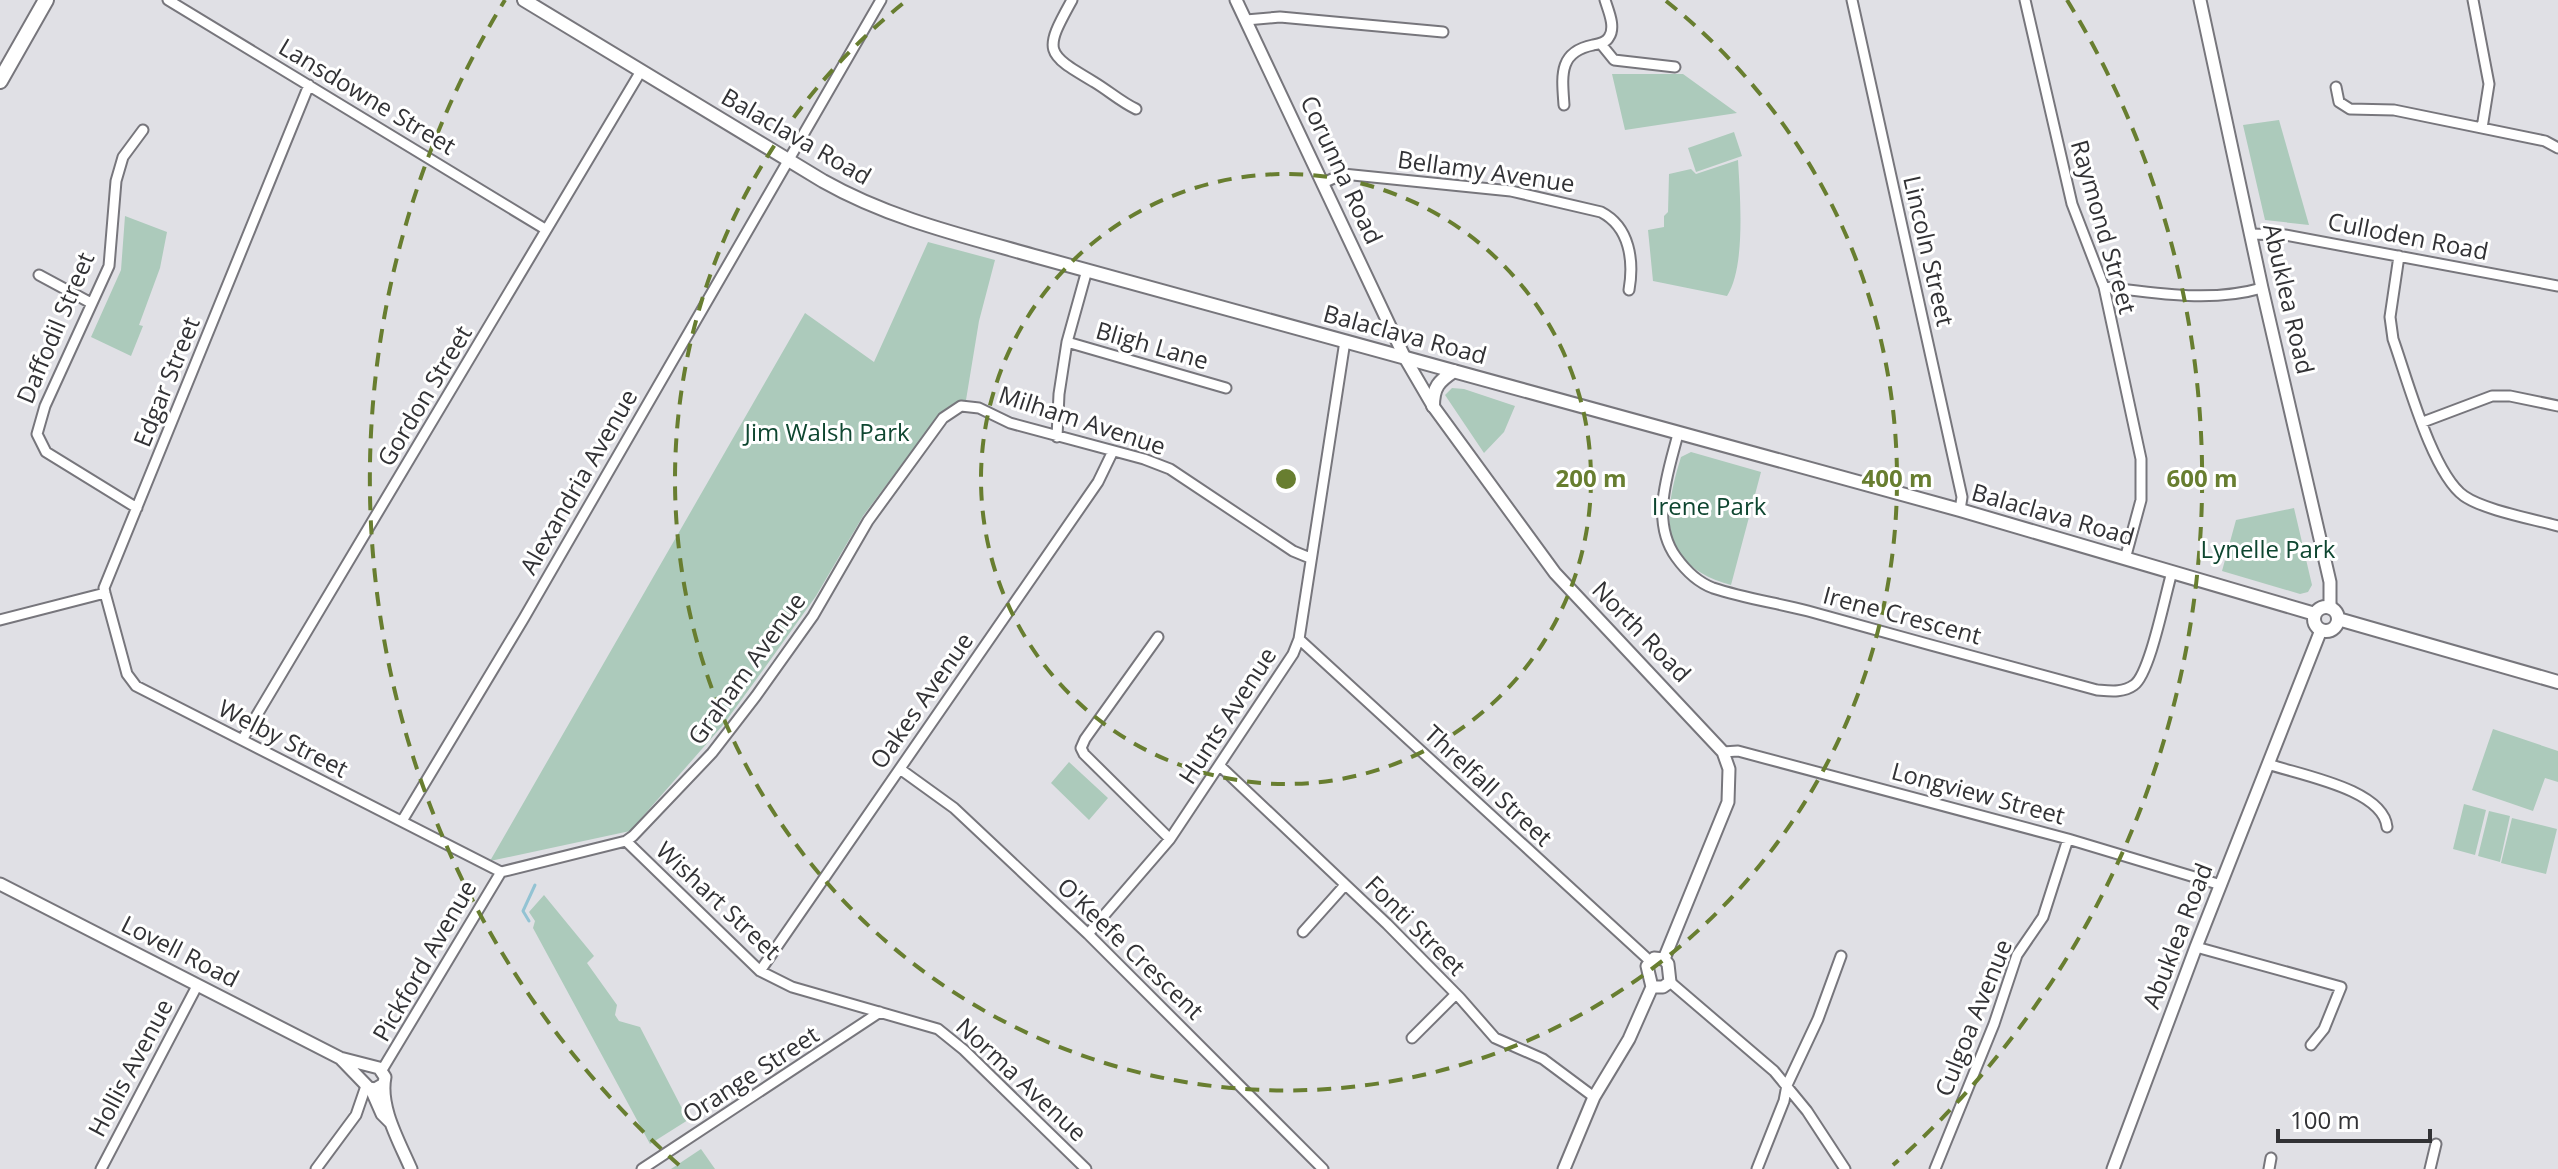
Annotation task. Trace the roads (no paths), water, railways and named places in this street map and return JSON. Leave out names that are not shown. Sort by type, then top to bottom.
[{"type":"main road","points":[[1,76],[46,0]]},
{"type":"main road","name":"Balaclava Road","points":[[524,0],[790,161],[855,198],[907,219],[1960,510],[2315,614]]},
{"type":"main road","points":[[1433,406],[1437,384],[1454,371]]},
{"type":"main road","points":[[2334,613],[2333,629],[2321,630],[2314,621],[2315,614],[2322,608],[2558,682]]},
{"type":"street","name":"Lansdowne Street","points":[[168,0],[545,229]]},
{"type":"street","name":"Alexandria Avenue","points":[[402,821],[790,161],[881,0]]},
{"type":"street","points":[[1072,0],[1054,33],[1056,55],[1069,69],[1136,109]]},
{"type":"street","name":"Corunna Road","points":[[1236,0],[1405,358]]},
{"type":"street","points":[[1564,105],[1563,74],[1570,55],[1609,38],[1612,27],[1605,0]]},
{"type":"street","name":"Lincoln Street","points":[[1852,0],[1962,497],[1960,510]]},
{"type":"street","name":"Raymond Street","points":[[2025,0],[2072,204],[2104,287],[2137,437],[2142,474],[2141,500],[2125,559]]},
{"type":"street","name":"Abuklea Road","points":[[2200,0],[2330,582],[2334,613]]},
{"type":"street","points":[[2473,0],[2489,84],[2482,128]]},
{"type":"street","points":[[1246,20],[1280,17],[1443,32]]},
{"type":"street","points":[[1601,44],[1614,60],[1675,67]]},
{"type":"street","name":"Gordon Street","points":[[242,740],[641,71]]},
{"type":"street","name":"Edgar Street","points":[[105,593],[104,588],[309,85]]},
{"type":"street","points":[[2336,87],[2339,102],[2350,109],[2394,110],[2545,141],[2558,148]]},
{"type":"street","name":"Daffodil Street","points":[[137,508],[46,452],[37,434],[39,420],[109,266],[116,181],[123,157],[143,130]]},
{"type":"street","name":"Bellamy Avenue","points":[[1323,183],[1343,174],[1511,191],[1601,212],[1614,219],[1624,232],[1630,252],[1629,290]]},
{"type":"street","name":"Culloden Road","points":[[2250,234],[2285,235],[2558,286]]},
{"type":"street","points":[[2399,256],[2390,317],[2393,339],[2443,474],[2465,497],[2478,503],[2558,526]]},
{"type":"street","points":[[1057,437],[1059,394],[1067,342],[1087,270]]},
{"type":"street","points":[[39,275],[91,303]]},
{"type":"street","points":[[2104,287],[2211,297],[2237,295],[2262,288]]},
{"type":"street","name":"Hunts Avenue","points":[[1088,934],[1170,839],[1293,654],[1299,639],[1345,341]]},
{"type":"street","name":"Bligh Lane","points":[[1067,342],[1226,388]]},
{"type":"street","name":"North Road","points":[[1405,358],[1433,406],[1555,573],[1723,752]]},
{"type":"street","points":[[2423,422],[2492,396],[2510,396],[2558,406]]},
{"type":"street","name":"Milham Avenue","points":[[961,406],[979,408],[1010,423],[1170,469],[1293,551],[1310,558]]},
{"type":"street","name":"Graham Avenue","points":[[626,841],[712,753],[749,705],[813,616],[868,521],[943,418],[961,406]]},
{"type":"street","name":"Irene Crescent","points":[[1678,434],[1665,488],[1662,518],[1674,555],[1697,580],[1714,588],[2097,690],[2121,692],[2136,684],[2147,665],[2172,572]]},
{"type":"street","name":"Oakes Avenue","points":[[760,971],[1098,482],[1113,451]]},
{"type":"street","points":[[0,620],[105,593]]},
{"type":"street","name":"Welby Street","points":[[105,593],[131,681],[141,689],[501,872]]},
{"type":"street","name":"Abuklea Road","points":[[2113,1169],[2196,947],[2321,630]]},
{"type":"street","points":[[1158,637],[1081,748],[1170,839]]},
{"type":"street","name":"Threlfall Street","points":[[1299,639],[1650,961]]},
{"type":"street","name":"Longview Street","points":[[1723,752],[1738,751],[2068,839],[2221,885]]},
{"type":"street","points":[[1664,959],[1728,802],[1729,769],[1723,752]]},
{"type":"street","points":[[2268,764],[2366,797],[2383,812],[2387,827]]},
{"type":"street","name":"Fonti Street","points":[[1220,766],[1456,994],[1495,1038],[1543,1059],[1594,1097]]},
{"type":"street","name":"O'Keefe Crescent","points":[[900,769],[954,808],[1088,934],[1323,1169]]},
{"type":"street","name":"Culgoa Avenue","points":[[1935,1169],[1994,1024],[2017,955],[2043,917],[2068,839]]},
{"type":"street","points":[[501,872],[626,841]]},
{"type":"street","name":"Wishart Street","points":[[626,841],[760,971],[792,987],[880,1012]]},
{"type":"street","name":"Pickford Avenue","points":[[377,1068],[501,872]]},
{"type":"street","name":"Lovell Road","points":[[0,884],[340,1058],[377,1068]]},
{"type":"street","points":[[1303,932],[1345,885]]},
{"type":"street","points":[[2196,947],[2341,987],[2324,1029],[2311,1045]]},
{"type":"street","points":[[1757,1169],[1784,1101],[1787,1085],[1818,1019],[1841,956]]},
{"type":"street","points":[[1564,1169],[1594,1097],[1629,1039],[1652,987],[1647,970],[1650,961],[1659,957],[1668,964],[1670,982],[1787,1085],[1845,1169]]},
{"type":"street","points":[[1652,987],[1663,987],[1670,982]]},
{"type":"street","name":"Hollis Avenue","points":[[101,1169],[197,986]]},
{"type":"street","points":[[1412,1038],[1456,994]]},
{"type":"street","name":"Orange Street","points":[[642,1169],[880,1012]]},
{"type":"street","name":"Norma Avenue","points":[[880,1012],[938,1029],[964,1050],[1086,1169]]},
{"type":"street","name":"Lovell Road","points":[[340,1058],[371,1085]]},
{"type":"street","points":[[316,1169],[356,1115],[371,1085],[385,1077],[377,1068],[366,1070],[371,1085],[411,1169]]},
{"type":"street","points":[[356,1115],[372,1108],[386,1118]]},
{"type":"street","points":[[2430,1169],[2436,1144]]},
{"type":"waterway","points":[[529,921],[523,911],[535,885]]},
{"type":"park label","name":"Jim Walsh Park","points":[[827,433]]},
{"type":"park label","name":"Irene Park","points":[[1709,507]]},
{"type":"park label","name":"Lynelle Park","points":[[2268,550]]}]
